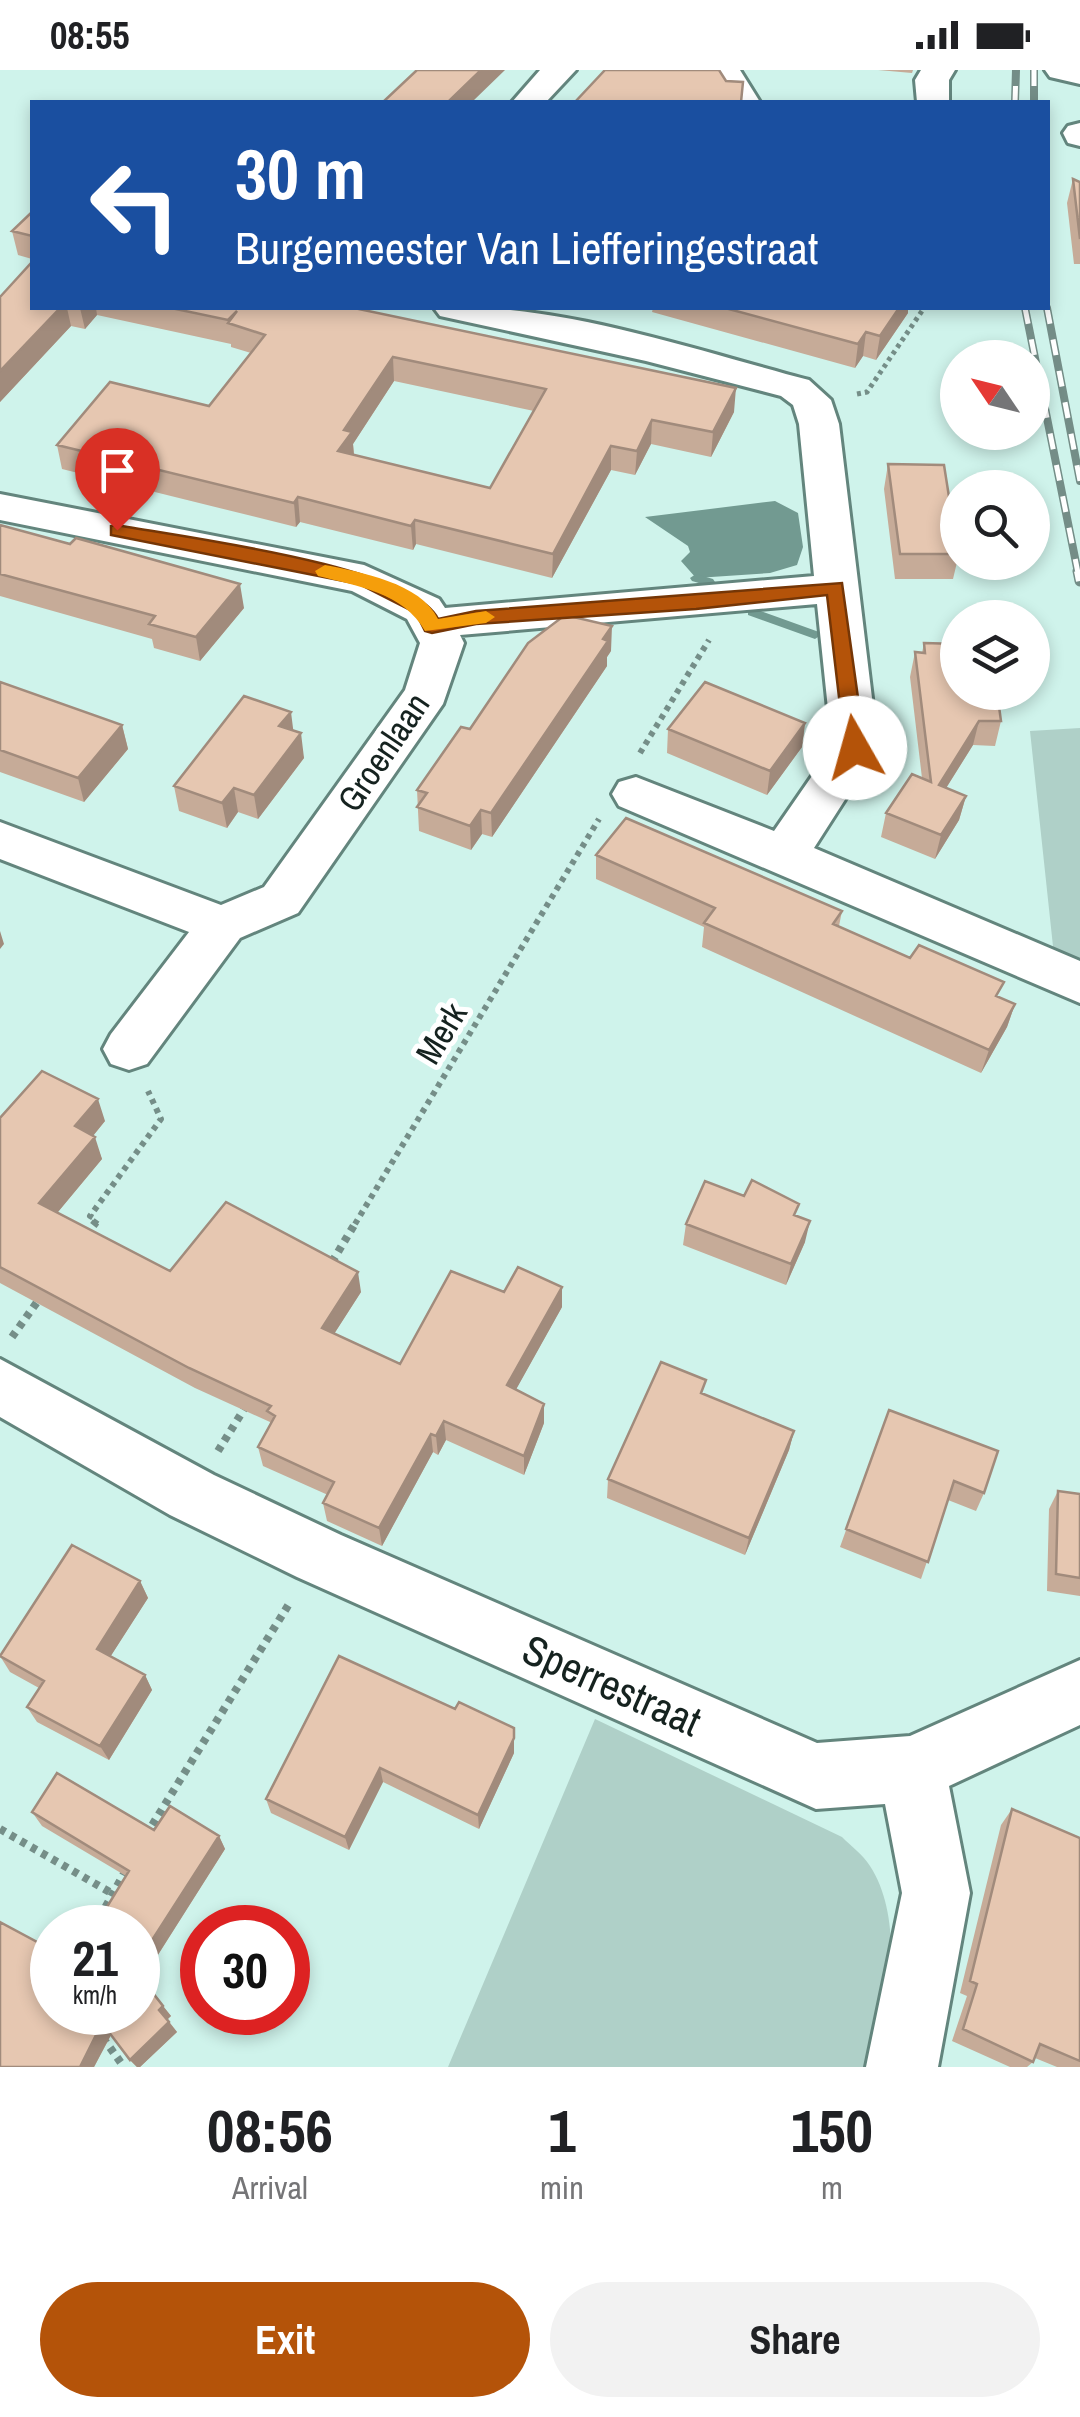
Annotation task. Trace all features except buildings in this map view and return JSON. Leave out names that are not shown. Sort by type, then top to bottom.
[{"type":"street","points":[[530,100],[559,70]]},
{"type":"street","points":[[723,70],[742,100]]},
{"type":"street","points":[[933,100],[932,80],[938,70]]},
{"type":"street","points":[[1062,70],[1080,74]]},
{"type":"street","points":[[462,310],[651,350],[795,388],[811,400],[819,424],[855,748],[784,855]]},
{"type":"street","points":[[0,508],[364,579],[424,609],[432,626],[476,617],[835,588]]},
{"type":"street","name":"Groenlaan","points":[[222,924],[282,900],[427,693],[442,643],[432,626]]},
{"type":"street","points":[[628,784],[1080,983]]},
{"type":"street","points":[[0,840],[222,924],[129,1049]]},
{"type":"street","name":"Sperrestraat","points":[[5,1362],[192,1495],[319,1556],[816,1776],[912,1769]]},
{"type":"street","points":[[902,2067],[936,1894],[912,1769],[1080,1692]]},
{"type":"path","points":[[811,400],[866,392],[923,310]]},
{"type":"path","name":"Merk","points":[[324,1276],[628,784],[734,598]]},
{"type":"path","points":[[75,1250],[97,1220],[90,1216],[161,1119],[129,1049]]},
{"type":"path","points":[[5,1362],[43,1294]]},
{"type":"path","points":[[192,1495],[253,1394]]},
{"type":"path","points":[[141,1844],[319,1556]]},
{"type":"path","points":[[0,1829],[112,1894]]},
{"type":"path","points":[[106,1905],[132,1859]]},
{"type":"path","points":[[100,2035],[124,2067]]},
{"type":"shaded area","points":[[775,501],[798,513],[803,547],[797,565],[770,573],[696,578],[681,561],[690,552],[688,546],[645,517]]},
{"type":"shaded area","points":[[1080,728],[1080,965],[1055,965],[1030,731]]},
{"type":"shaded area","points":[[595,1719],[842,1837],[867,1862],[881,1888],[891,1938],[889,1992],[872,2067],[448,2067]]},
{"type":"waterway","points":[[696,578],[709,582]]},
{"type":"waterway","points":[[752,612],[815,635]]},
{"type":"railway","points":[[1015,100],[1016,70]]},
{"type":"railway","points":[[1034,70],[1034,100]]},
{"type":"railway","points":[[1025,310],[1078,573]]},
{"type":"railway","points":[[1047,310],[1080,481]]},
{"type":"railway","points":[[1078,571],[1080,581]]},
{"type":"slow traffic","points":[[325,571],[364,579],[424,609],[432,626],[486,617]]},
{"type":"route","points":[[117,530],[364,579],[424,609],[432,626],[476,617],[696,603],[835,588],[855,748]]}]
